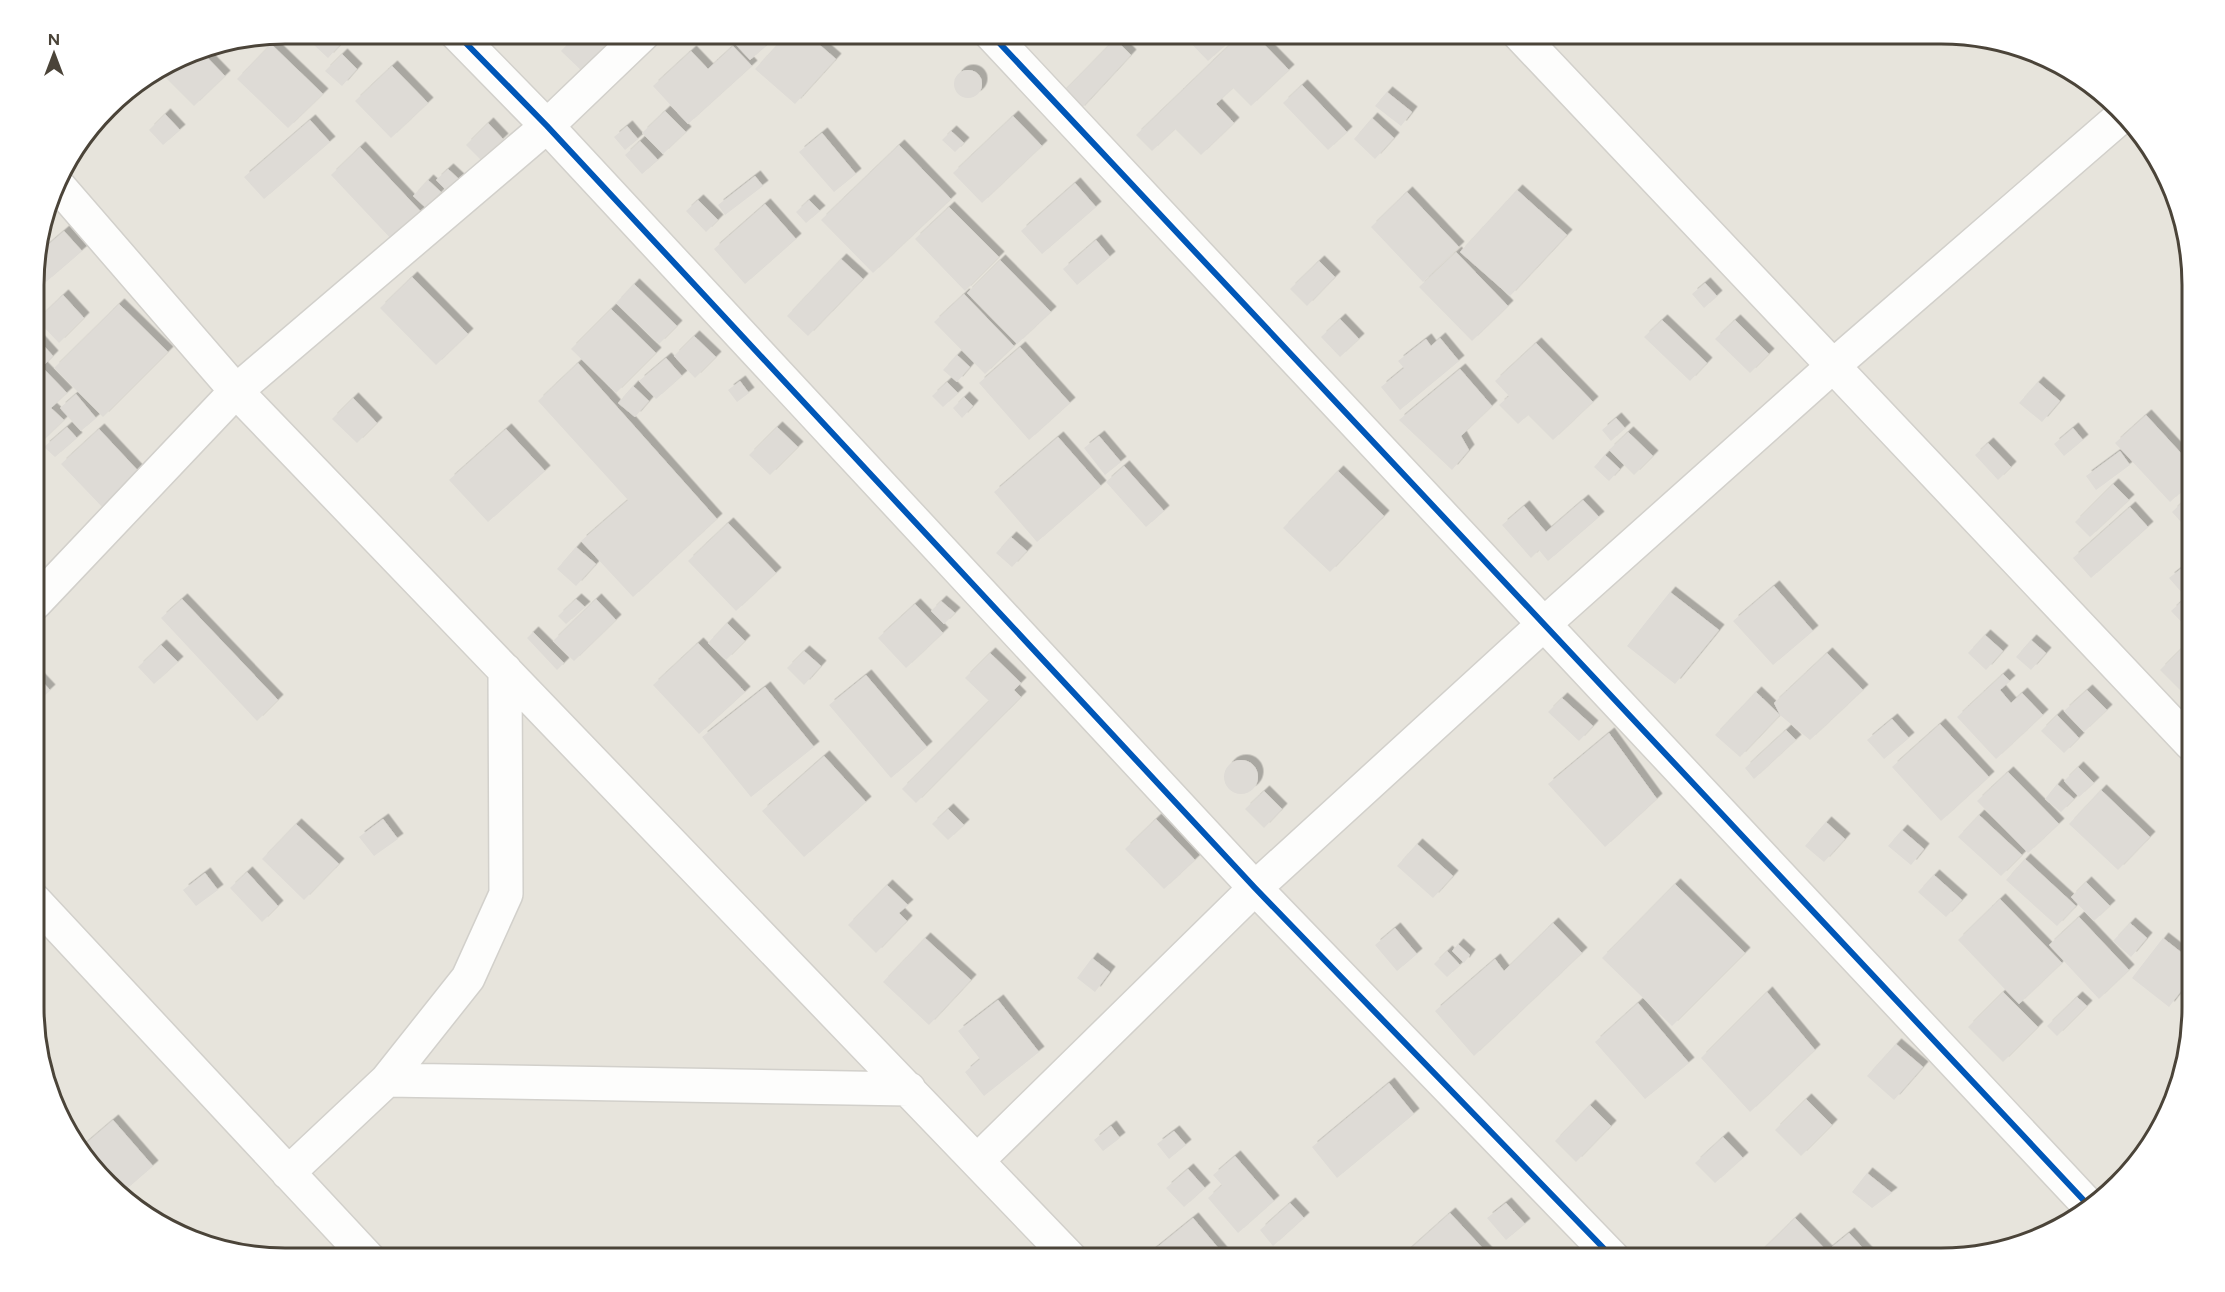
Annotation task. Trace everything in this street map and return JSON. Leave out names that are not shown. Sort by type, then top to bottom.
[{"type":"street","points":[[467,44],[547,126],[1255,888],[1604,1249]]},
{"type":"street","points":[[44,594],[236,391],[547,126],[633,44]]},
{"type":"street","points":[[1000,44],[2084,1201]]},
{"type":"street","points":[[1528,44],[2182,733]]},
{"type":"street","points":[[977,1161],[1255,888],[1544,624],[1833,366],[2117,120]]},
{"type":"street","points":[[63,191],[236,391],[1061,1249]]},
{"type":"street","points":[[288,1173],[387,1080],[468,978],[506,894],[505,670]]},
{"type":"street","points":[[44,916],[360,1249]]},
{"type":"street","points":[[387,1080],[909,1089]]},
{"type":"shaded area","points":[[269,44],[1956,44],[1988,48],[2018,56],[2061,76],[2087,93],[2111,114],[2141,151],[2157,178],[2169,207],[2177,237],[2181,269],[2182,1008],[2177,1055],[2169,1085],[2149,1128],[2132,1154],[2111,1178],[2087,1199],[2061,1216],[2018,1236],[1988,1244],[1940,1249],[284,1249],[237,1244],[207,1236],[164,1216],[126,1189],[93,1154],[68,1114],[56,1085],[48,1055],[44,1023],[44,269],[48,237],[56,207],[68,178],[93,138],[114,114],[138,93],[178,68],[207,56],[237,48]]},
{"type":"building","points":[[271,44],[323,94],[288,128],[237,79]]},
{"type":"building","points":[[313,44],[341,44],[328,58]]},
{"type":"building","points":[[568,44],[609,44],[584,73],[561,51]]},
{"type":"building","points":[[735,44],[764,44],[766,46],[750,60]]},
{"type":"building","points":[[778,44],[819,44],[836,59],[795,104],[755,69]]},
{"type":"building","points":[[1110,44],[1120,44],[1131,55],[1079,111],[1061,94]]},
{"type":"building","points":[[1192,44],[1226,44],[1208,61]]},
{"type":"building","points":[[1231,44],[1264,44],[1289,70],[1251,106],[1233,88],[1216,104],[1234,123],[1201,155],[1175,129],[1152,151],[1136,135]]},
{"type":"building","points":[[733,46],[752,66],[688,124],[653,86],[691,51],[708,69]]},
{"type":"building","points":[[342,54],[357,69],[342,86],[325,71]]},
{"type":"building","points":[[206,56],[225,76],[194,106],[164,76]]},
{"type":"building","points":[[392,66],[428,103],[391,138],[355,101]]},
{"type":"building","points":[[968,70],[978,74],[982,84],[978,94],[968,98],[958,94],[954,84],[958,74]]},
{"type":"building","points":[[1302,85],[1347,132],[1328,150],[1283,103]]},
{"type":"building","points":[[1387,92],[1412,112],[1401,126],[1375,106]]},
{"type":"building","points":[[665,111],[686,132],[663,154],[642,133]]},
{"type":"building","points":[[165,114],[180,130],[163,145],[149,130]]},
{"type":"building","points":[[1013,116],[1042,146],[982,203],[953,173]]},
{"type":"building","points":[[1372,118],[1394,138],[1375,159],[1354,139]]},
{"type":"building","points":[[310,120],[330,142],[264,199],[244,177]]},
{"type":"building","points":[[488,123],[503,139],[481,160],[466,145]]},
{"type":"building","points":[[627,126],[638,139],[625,150],[614,137]]},
{"type":"building","points":[[951,131],[964,143],[955,152],[942,140]]},
{"type":"building","points":[[822,133],[856,174],[834,192],[799,152]]},
{"type":"building","points":[[640,141],[658,160],[642,174],[625,155]]},
{"type":"building","points":[[899,145],[951,199],[873,273],[821,220]]},
{"type":"building","points":[[360,147],[424,215],[394,242],[331,175]]},
{"type":"building","points":[[448,169],[461,181],[449,193],[436,180]]},
{"type":"building","points":[[755,176],[763,186],[725,215],[718,205]]},
{"type":"building","points":[[428,180],[441,192],[426,208],[413,196]]},
{"type":"building","points":[[1075,183],[1096,207],[1042,254],[1021,231]]},
{"type":"building","points":[[1517,190],[1567,235],[1510,296],[1460,252]]},
{"type":"building","points":[[1407,192],[1459,247],[1423,282],[1371,227]]},
{"type":"building","points":[[698,200],[718,220],[706,232],[686,211]]},
{"type":"building","points":[[809,200],[820,211],[806,223],[796,212]]},
{"type":"building","points":[[765,204],[796,239],[745,284],[714,249]]},
{"type":"building","points":[[949,207],[999,257],[965,291],[915,239]]},
{"type":"building","points":[[64,231],[82,251],[46,282],[44,269],[47,246]]},
{"type":"building","points":[[1096,240],[1110,257],[1077,285],[1063,269]]},
{"type":"building","points":[[1456,252],[1508,306],[1472,341],[1419,287]]},
{"type":"building","points":[[841,259],[863,279],[808,336],[787,316]]},
{"type":"building","points":[[1000,260],[1051,312],[1017,344],[967,293]]},
{"type":"building","points":[[1319,261],[1335,277],[1307,306],[1290,289]]},
{"type":"building","points":[[412,277],[468,334],[436,365],[380,308]]},
{"type":"building","points":[[1705,283],[1717,296],[1704,308],[1692,294]]},
{"type":"building","points":[[634,284],[677,326],[659,344],[616,303]]},
{"type":"building","points":[[964,294],[1014,346],[985,374],[934,322]]},
{"type":"building","points":[[63,295],[84,318],[59,343],[44,327],[44,313]]},
{"type":"building","points":[[119,304],[168,352],[103,417],[54,368]]},
{"type":"building","points":[[611,309],[656,353],[616,393],[571,349]]},
{"type":"building","points":[[1340,319],[1359,339],[1340,357],[1321,337]]},
{"type":"building","points":[[1662,320],[1707,363],[1690,381],[1644,337]]},
{"type":"building","points":[[1735,320],[1769,354],[1750,373],[1715,339]]},
{"type":"building","points":[[694,336],[716,357],[695,378],[674,356]]},
{"type":"building","points":[[1440,338],[1459,361],[1400,410],[1381,387],[1404,368],[1398,361],[1426,339],[1431,346]]},
{"type":"building","points":[[1536,343],[1593,402],[1553,440],[1528,415],[1518,424],[1499,405],[1509,396],[1495,381]]},
{"type":"building","points":[[44,346],[53,356],[44,365]]},
{"type":"building","points":[[1020,347],[1070,403],[1029,440],[979,383]]},
{"type":"building","points":[[957,355],[970,367],[957,382],[943,370]]},
{"type":"building","points":[[666,358],[682,376],[656,399],[639,381]]},
{"type":"building","points":[[578,363],[717,519],[633,597],[581,541],[628,500],[538,401]]},
{"type":"building","points":[[44,369],[67,393],[51,408],[64,420],[44,439]]},
{"type":"building","points":[[1460,369],[1492,406],[1461,436],[1469,450],[1452,470],[1399,420]]},
{"type":"building","points":[[740,381],[749,393],[737,402],[728,390]]},
{"type":"building","points":[[947,382],[958,393],[943,407],[932,396]]},
{"type":"building","points":[[2038,382],[2060,401],[2042,422],[2019,403]]},
{"type":"building","points":[[633,386],[649,401],[635,417],[618,403]]},
{"type":"building","points":[[76,394],[96,418],[81,431],[60,408]]},
{"type":"building","points":[[964,397],[973,406],[962,418],[953,408]]},
{"type":"building","points":[[353,398],[377,423],[357,443],[332,419]]},
{"type":"building","points":[[2146,415],[2182,454],[2182,491],[2170,502],[2115,443]]},
{"type":"building","points":[[1616,418],[1625,428],[1611,441],[1602,430]]},
{"type":"building","points":[[67,427],[77,438],[55,457],[44,447]]},
{"type":"building","points":[[777,427],[798,447],[770,475],[749,455]]},
{"type":"building","points":[[2073,428],[2083,440],[2064,456],[2054,444]]},
{"type":"building","points":[[99,429],[142,475],[105,510],[61,464]]},
{"type":"building","points":[[506,429],[545,471],[488,522],[449,480]]},
{"type":"building","points":[[1628,432],[1653,456],[1634,475],[1609,450]]},
{"type":"building","points":[[1099,436],[1121,462],[1105,475],[1084,448]]},
{"type":"building","points":[[1058,437],[1101,486],[1037,542],[994,492]]},
{"type":"building","points":[[1988,443],[2011,467],[1998,480],[1975,455]]},
{"type":"building","points":[[2120,451],[2130,465],[2096,490],[2086,476]]},
{"type":"building","points":[[1605,455],[1620,469],[1609,481],[1594,467]]},
{"type":"building","points":[[1124,466],[1164,511],[1146,527],[1106,482]]},
{"type":"building","points":[[1338,471],[1384,516],[1330,572],[1283,528]]},
{"type":"building","points":[[2113,484],[2129,500],[2090,537],[2075,522]]},
{"type":"building","points":[[1583,500],[1599,517],[1548,561],[1539,550],[1531,558],[1502,525],[1524,506],[1546,532]]},
{"type":"building","points":[[2182,503],[2182,523],[2172,512]]},
{"type":"building","points":[[2130,507],[2148,527],[2091,578],[2073,558]]},
{"type":"building","points":[[728,523],[776,573],[736,611],[688,561]]},
{"type":"building","points":[[1011,537],[1027,551],[1012,567],[996,553]]},
{"type":"building","points":[[576,547],[596,564],[576,586],[557,569]]},
{"type":"building","points":[[2182,568],[2182,593],[2169,578]]},
{"type":"building","points":[[1774,586],[1813,631],[1773,665],[1733,621]]},
{"type":"building","points":[[1670,592],[1719,630],[1675,684],[1627,646]]},
{"type":"building","points":[[182,599],[278,700],[257,721],[161,618]]},
{"type":"building","points":[[576,599],[585,607],[566,624],[558,616]]},
{"type":"building","points":[[596,599],[616,620],[574,661],[553,641]]},
{"type":"building","points":[[941,601],[955,613],[944,624],[931,611]]},
{"type":"building","points":[[2182,601],[2182,623],[2171,611]]},
{"type":"building","points":[[915,604],[943,633],[906,668],[878,638]]},
{"type":"building","points":[[727,623],[745,641],[726,660],[708,643]]},
{"type":"building","points":[[533,632],[564,663],[557,670],[527,638]]},
{"type":"building","points":[[1985,635],[2003,651],[1986,670],[1968,653]]},
{"type":"building","points":[[2031,640],[2046,653],[2031,670],[2016,657]]},
{"type":"building","points":[[698,643],[745,692],[699,734],[653,685]]},
{"type":"building","points":[[161,645],[178,662],[154,684],[138,667]]},
{"type":"building","points":[[2182,648],[2182,692],[2160,670]]},
{"type":"building","points":[[804,651],[821,666],[804,685],[787,668]]},
{"type":"building","points":[[990,653],[1021,683],[1014,690],[1021,697],[916,803],[902,789],[989,701],[965,678]]},
{"type":"building","points":[[1827,653],[1863,690],[1810,740],[1780,715],[1774,703]]},
{"type":"building","points":[[2003,674],[2010,681],[2000,690],[2011,703],[2022,693],[2043,715],[1996,759],[1957,717]]},
{"type":"building","points":[[866,675],[927,747],[891,778],[829,705]]},
{"type":"building","points":[[44,684],[50,690],[44,696]]},
{"type":"building","points":[[765,687],[814,747],[751,797],[702,737]]},
{"type":"building","points":[[2087,690],[2107,710],[2084,732],[2064,711]]},
{"type":"building","points":[[1756,692],[1780,715],[1740,757],[1715,735]]},
{"type":"building","points":[[1562,698],[1593,726],[1579,741],[1548,712]]},
{"type":"building","points":[[2057,715],[2079,738],[2064,753],[2041,731]]},
{"type":"building","points":[[1892,719],[1909,738],[1884,759],[1867,740]]},
{"type":"building","points":[[1940,724],[1989,777],[1941,821],[1892,767]]},
{"type":"building","points":[[1786,730],[1796,740],[1754,779],[1745,768]]},
{"type":"building","points":[[1609,733],[1657,799],[1605,847],[1548,784]]},
{"type":"building","points":[[824,756],[866,802],[804,857],[762,811]]},
{"type":"building","points":[[1241,760],[1253,765],[1258,777],[1253,789],[1241,794],[1229,789],[1224,777],[1229,765]]},
{"type":"building","points":[[2078,767],[2094,783],[2079,797],[2064,781]]},
{"type":"building","points":[[2008,772],[2059,824],[2028,853],[1977,801]]},
{"type":"building","points":[[2057,784],[2074,799],[2061,812],[2045,799]]},
{"type":"building","points":[[2101,790],[2150,837],[2118,870],[2069,824]]},
{"type":"building","points":[[1264,791],[1282,809],[1264,828],[1245,809]]},
{"type":"building","points":[[948,809],[964,825],[948,840],[932,824]]},
{"type":"building","points":[[1979,815],[2022,855],[2001,876],[1958,837]]},
{"type":"building","points":[[383,819],[398,839],[374,856],[359,837]]},
{"type":"building","points":[[1156,819],[1195,860],[1164,889],[1125,849]]},
{"type":"building","points":[[1826,822],[1845,839],[1824,862],[1805,846]]},
{"type":"building","points":[[296,824],[339,864],[304,900],[262,859]]},
{"type":"building","points":[[1902,830],[1924,849],[1911,865],[1888,846]]},
{"type":"building","points":[[1417,844],[1453,876],[1433,898],[1397,866]]},
{"type":"building","points":[[2025,859],[2076,906],[2057,926],[2006,880]]},
{"type":"building","points":[[247,872],[278,906],[262,922],[230,888]]},
{"type":"building","points":[[205,873],[218,890],[196,906],[183,890]]},
{"type":"building","points":[[1934,875],[1962,900],[1946,917],[1918,892]]},
{"type":"building","points":[[2086,882],[2110,906],[2094,921],[2071,897]]},
{"type":"building","points":[[1675,884],[1745,953],[1672,1026],[1602,958]]},
{"type":"building","points":[[887,885],[908,905],[899,913],[907,921],[876,953],[848,925]]},
{"type":"building","points":[[2000,899],[2062,963],[2019,1004],[1958,940]]},
{"type":"building","points":[[2079,917],[2129,970],[2099,999],[2049,945]]},
{"type":"building","points":[[1553,923],[1582,953],[1474,1056],[1435,1011],[1495,959],[1504,971]]},
{"type":"building","points":[[2130,923],[2147,938],[2131,957],[2113,941]]},
{"type":"building","points":[[1395,928],[1417,954],[1397,971],[1375,945]]},
{"type":"building","points":[[925,938],[971,980],[929,1025],[883,982]]},
{"type":"building","points":[[2163,938],[2182,953],[2182,990],[2169,1007],[2132,978]]},
{"type":"building","points":[[1458,944],[1470,955],[1464,963],[1452,951]]},
{"type":"building","points":[[1447,951],[1460,965],[1447,977],[1434,964]]},
{"type":"building","points":[[1092,958],[1110,972],[1095,992],[1077,978]]},
{"type":"building","points":[[1767,992],[1815,1050],[1750,1112],[1701,1058]]},
{"type":"building","points":[[2003,992],[2038,1027],[2003,1062],[1968,1027]]},
{"type":"building","points":[[2077,997],[2087,1006],[2057,1036],[2047,1026]]},
{"type":"building","points":[[998,1000],[1039,1052],[984,1096],[965,1072],[980,1059],[958,1031]]},
{"type":"building","points":[[1638,1003],[1689,1063],[1645,1099],[1595,1042]]},
{"type":"building","points":[[1896,1044],[1923,1067],[1894,1100],[1867,1076]]},
{"type":"building","points":[[1389,1083],[1414,1114],[1337,1178],[1312,1147]]},
{"type":"building","points":[[1806,1099],[1832,1125],[1801,1156],[1775,1130]]},
{"type":"building","points":[[1590,1105],[1611,1126],[1576,1162],[1555,1141]]},
{"type":"building","points":[[113,1120],[153,1166],[126,1189],[103,1166],[86,1143]]},
{"type":"building","points":[[1111,1126],[1120,1138],[1103,1151],[1094,1140]]},
{"type":"building","points":[[1174,1131],[1186,1145],[1169,1159],[1157,1144]]},
{"type":"building","points":[[1723,1137],[1743,1158],[1715,1183],[1695,1163]]},
{"type":"building","points":[[1235,1156],[1274,1201],[1238,1233],[1208,1198],[1222,1185],[1213,1175]]},
{"type":"building","points":[[1188,1169],[1205,1188],[1184,1207],[1166,1188]]},
{"type":"building","points":[[1867,1173],[1892,1193],[1872,1208],[1852,1192]]},
{"type":"building","points":[[1290,1203],[1304,1218],[1273,1246],[1260,1230]]},
{"type":"building","points":[[1506,1203],[1525,1224],[1506,1240],[1487,1218]]},
{"type":"building","points":[[1450,1213],[1483,1249],[1410,1249]]},
{"type":"building","points":[[1193,1218],[1219,1249],[1155,1249]]},
{"type":"building","points":[[1795,1218],[1825,1249],[1763,1249]]},
{"type":"building","points":[[1849,1233],[1864,1249],[1829,1249]]},
{"type":"cycle path","points":[[467,44],[547,126],[1255,888],[1604,1249]]},
{"type":"cycle path","points":[[1000,44],[2084,1201]]}]
